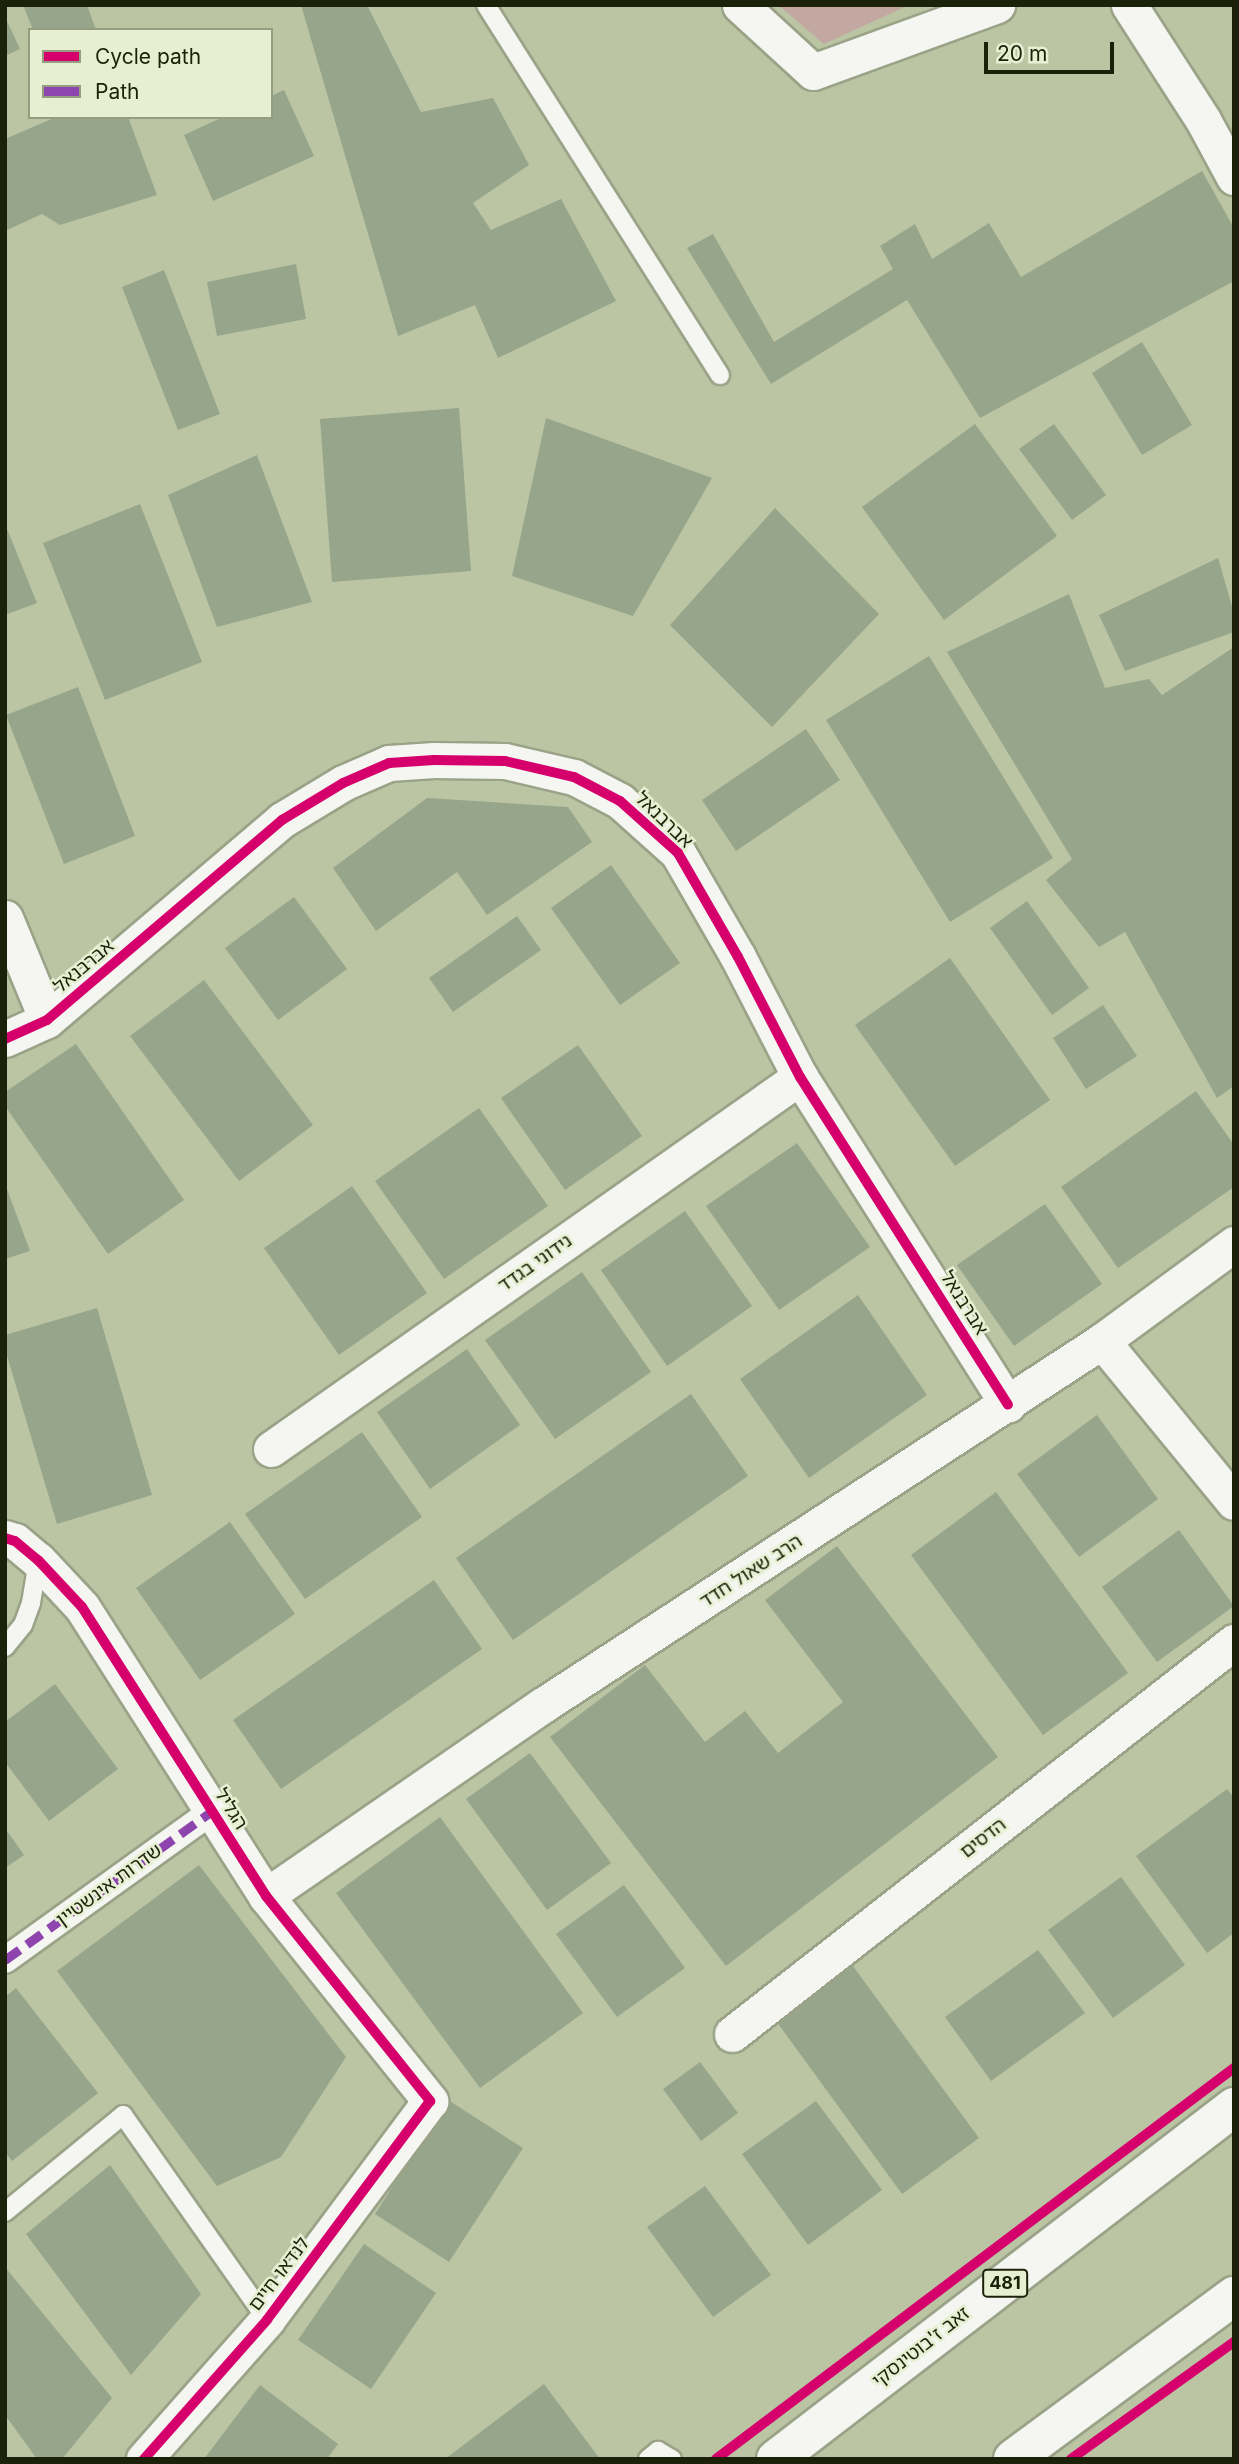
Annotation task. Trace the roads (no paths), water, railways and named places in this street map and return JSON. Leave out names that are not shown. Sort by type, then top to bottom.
[{"type":"main road","name":"זאב ז'בוטינסקי","points":[[775,2459],[1234,2107]]},
{"type":"main road","points":[[1013,2459],[1234,2296]]},
{"type":"street","points":[[740,5],[813,72],[997,5]]},
{"type":"street","points":[[1129,5],[1203,120],[1234,177]]},
{"type":"street","name":"אברבנאל","points":[[5,1039],[47,1020],[282,820],[343,783],[389,763],[434,760],[505,761],[574,777],[620,801],[678,853],[738,957],[800,1077],[1008,1405]]},
{"type":"street","points":[[5,918],[47,1020]]},
{"type":"street","name":"נידוני בגדד","points":[[271,1449],[800,1077]]},
{"type":"street","name":"הרב שאול חדד","points":[[266,1896],[543,1705],[1102,1342],[1234,1244]]},
{"type":"street","points":[[1102,1342],[1234,1502]]},
{"type":"street","name":"הגליל","points":[[5,1538],[15,1541],[38,1560],[82,1607],[266,1896],[430,2101]]},
{"type":"street","name":"הדסים","points":[[732,2034],[1234,1642]]},
{"type":"street","name":"שדרות אינשטיין","points":[[5,1960],[212,1811]]},
{"type":"street","name":"לנדאו חיים","points":[[144,2459],[267,2320],[430,2101]]},
{"type":"lane","points":[[486,5],[720,375]]},
{"type":"lane","points":[[5,1647],[23,1625],[31,1603],[38,1560]]},
{"type":"lane","points":[[5,2212],[123,2115],[267,2320]]},
{"type":"lane","points":[[648,2459],[658,2451],[672,2459]]}]
